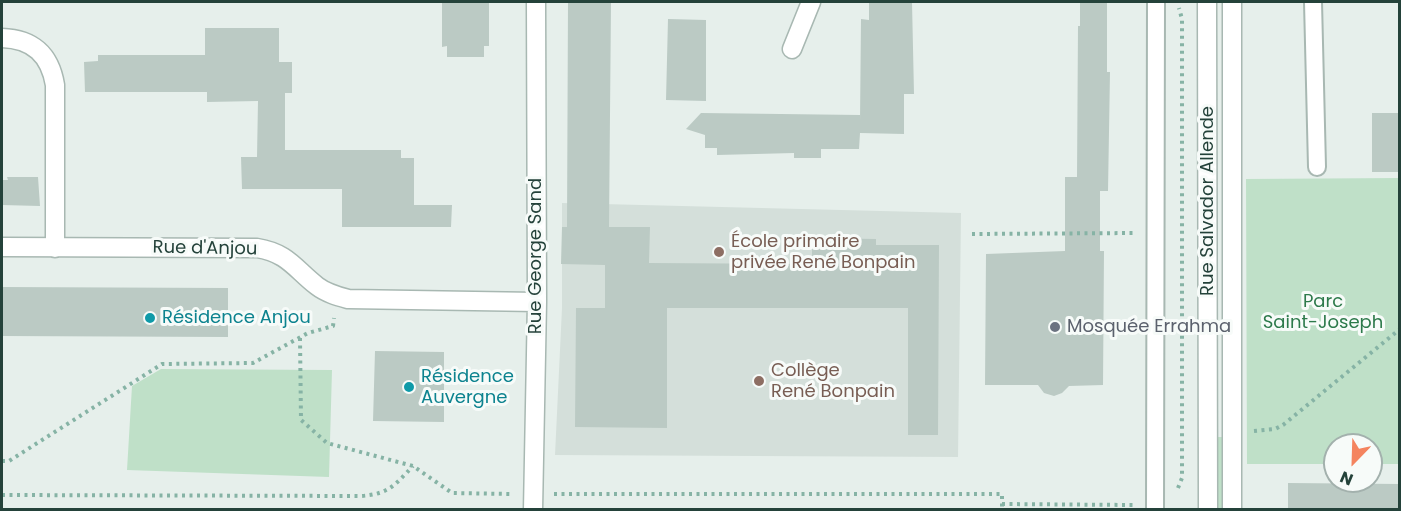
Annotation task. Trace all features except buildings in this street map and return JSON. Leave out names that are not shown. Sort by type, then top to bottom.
[{"type":"street","name":"Rue George Sand","points":[[533,502],[537,302],[536,2]]},
{"type":"street","points":[[792,49],[811,2]]},
{"type":"street","name":"Rue Salvador Allende","points":[[1207,2],[1208,510]]},
{"type":"street","name":"Rue Salvador Allende","points":[[1232,2],[1232,510]]},
{"type":"street","points":[[2,38],[32,46],[49,62],[53,72],[55,85],[55,248]]},
{"type":"street","name":"Rue d'Anjou","points":[[2,247],[267,250],[283,256],[318,287],[338,296],[358,301],[537,302]]},
{"type":"lane","points":[[1155,504],[1156,2]]},
{"type":"lane","points":[[1313,2],[1317,167]]},
{"type":"path","points":[[300,338],[301,420],[327,443],[413,466],[452,493],[533,502],[1002,494],[1002,507],[1155,504],[1175,491],[1180,483],[1182,19],[1177,2]]},
{"type":"path","points":[[972,234],[1209,232]]},
{"type":"path","points":[[2,461],[9,461],[162,364],[253,363],[308,333],[333,326],[338,296]]},
{"type":"path","points":[[1232,433],[1275,429],[1283,425],[1400,329]]},
{"type":"path","points":[[1182,433],[1209,433]]},
{"type":"path","points":[[2,495],[361,496],[375,495],[393,487],[413,466]]},
{"type":"shaded area","name":"Collège René Bonpain","points":[[562,203],[961,213],[958,457],[555,455],[562,308]]},
{"type":"green space","name":"Parc Saint-Joseph","points":[[1399,178],[1399,464],[1383,464],[1383,433],[1323,433],[1323,464],[1247,464],[1246,179]]},
{"type":"green space","points":[[161,369],[332,370],[329,477],[127,470],[132,386]]},
{"type":"green space","points":[[1215,437],[1227,437],[1227,509],[1215,510]]},
{"type":"place","name":"École primaire privée René Bonpain","points":[[719,252]]},
{"type":"place","name":"Résidence Anjou","points":[[150,318]]},
{"type":"place","name":"Mosquée Errahma","points":[[1055,327]]},
{"type":"place","name":"Collège René Bonpain","points":[[759,381]]},
{"type":"place","name":"Résidence Auvergne","points":[[409,387]]}]
